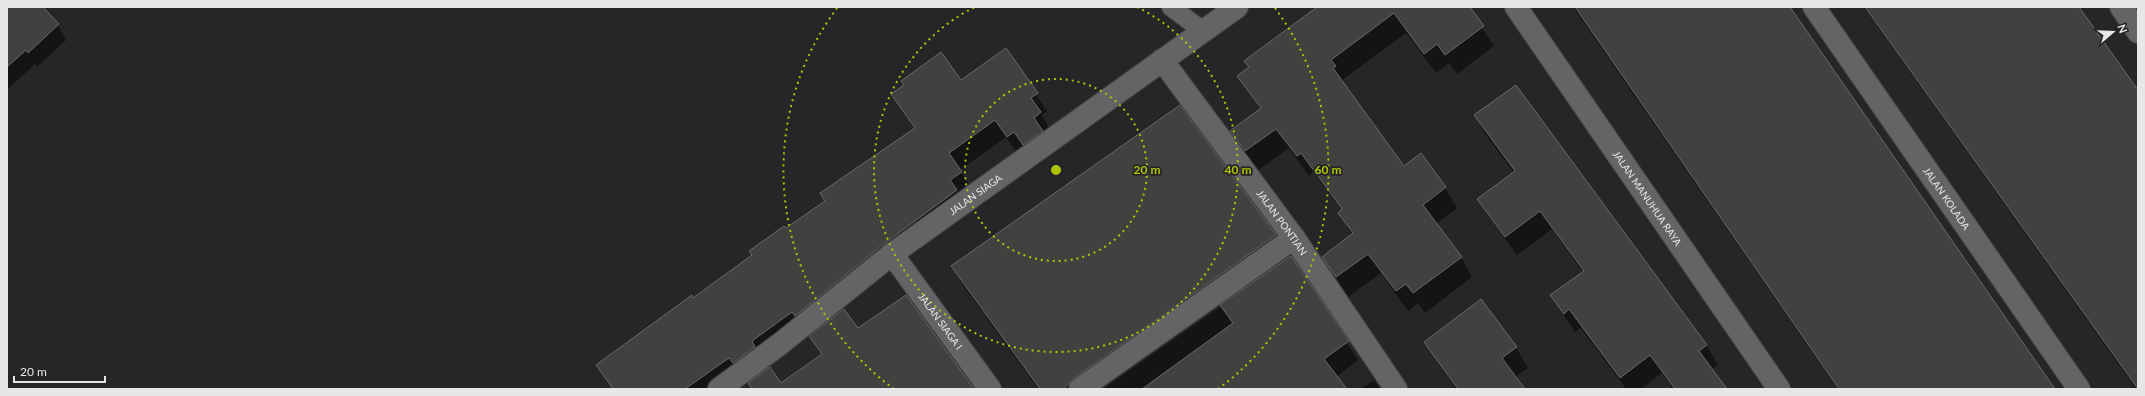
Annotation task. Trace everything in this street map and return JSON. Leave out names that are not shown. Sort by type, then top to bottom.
[{"type":"street","name":"JALAN SIAGA","points":[[719,389],[780,344],[892,254],[1238,7]]},
{"type":"street","name":"JALAN MANUHUA RAYA","points":[[1516,7],[1778,389]]},
{"type":"street","name":"JALAN KOLADA","points":[[1814,7],[2079,389]]},
{"type":"street","points":[[2121,7],[2138,32]]},
{"type":"street","name":"JALAN PONTIAN","points":[[1162,60],[1294,238],[1396,389]]},
{"type":"street","points":[[1080,389],[1294,238]]},
{"type":"street","name":"JALAN SIAGA I","points":[[892,254],[990,389]]},
{"type":"lane","points":[[1171,7],[1203,31]]},
{"type":"building","points":[[7,7],[43,7],[59,24],[28,53],[26,50],[7,67]]},
{"type":"building","points":[[1317,7],[1470,7],[1484,26],[1445,55],[1437,44],[1424,54],[1394,13],[1331,60],[1336,66],[1333,68],[1404,166],[1421,153],[1446,187],[1423,205],[1462,257],[1413,293],[1406,284],[1396,291],[1368,254],[1336,277],[1322,257],[1353,233],[1338,213],[1342,209],[1301,153],[1297,156],[1276,129],[1245,151],[1230,131],[1261,108],[1237,76],[1249,67],[1244,61]]},
{"type":"building","points":[[1575,7],[1790,7],[2055,389],[1839,389]]},
{"type":"building","points":[[1865,7],[2079,7],[2138,90],[2138,389]]},
{"type":"building","points":[[1006,48],[1038,93],[1031,98],[1041,112],[1034,118],[1043,131],[1023,145],[1014,132],[1007,137],[995,120],[949,153],[962,172],[950,180],[957,190],[884,244],[795,316],[792,312],[752,341],[755,347],[733,363],[729,358],[685,389],[613,389],[596,365],[692,295],[693,298],[752,255],[749,251],[784,226],[786,228],[825,201],[820,193],[915,128],[891,94],[904,85],[901,81],[941,52],[961,80]]},
{"type":"building","points":[[1516,85],[1707,345],[1699,351],[1727,389],[1675,389],[1650,355],[1620,378],[1569,309],[1564,314],[1550,295],[1584,271],[1540,211],[1505,237],[1477,199],[1515,171],[1474,115]]},
{"type":"building","points":[[1180,105],[1276,235],[1073,379],[1064,389],[1040,389],[951,266]]},
{"type":"building","points":[[1291,256],[1349,341],[1324,359],[1347,389],[1142,389],[1233,323],[1220,305]]},
{"type":"building","points":[[906,295],[974,389],[752,389],[748,383],[770,367],[781,383],[822,354],[809,336],[844,309],[858,328]]},
{"type":"building","points":[[1481,299],[1517,347],[1502,358],[1525,389],[1458,389],[1424,342]]}]
